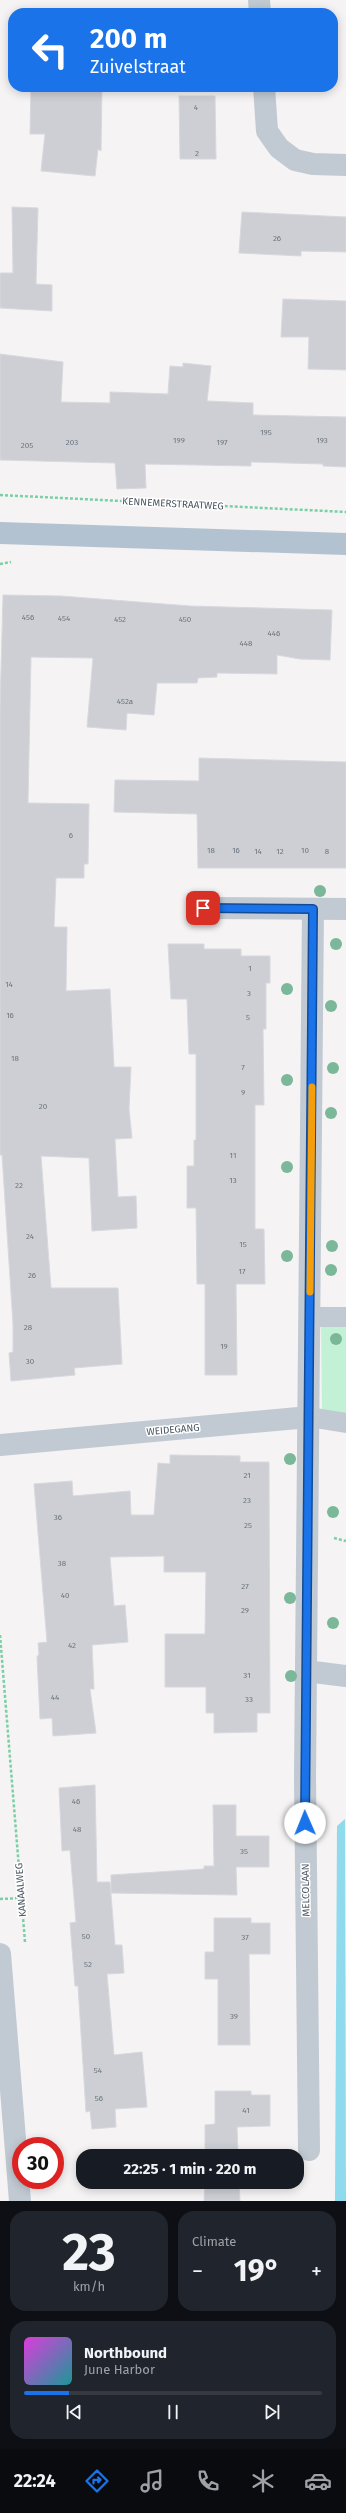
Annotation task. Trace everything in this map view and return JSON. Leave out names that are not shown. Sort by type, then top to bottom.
[{"type":"main road","points":[[0,533],[346,544]]},
{"type":"street","points":[[264,92],[267,131],[279,148],[295,160],[313,164],[346,165]]},
{"type":"street","points":[[203,908],[346,909]]},
{"type":"street","name":"MELCOLAAN","points":[[309,2150],[305,1776],[313,909]]},
{"type":"street","points":[[309,1317],[346,1317]]},
{"type":"street","name":"WEIDEGANG","points":[[0,1445],[309,1417],[346,1423]]},
{"type":"street","points":[[306,1671],[346,1676]]},
{"type":"street","points":[[0,1954],[20,2201]]},
{"type":"path","name":"KENNEMERSTRAATWEG","points":[[0,495],[346,512]]},
{"type":"path","name":"KANAALWEG","points":[[0,1635],[25,1944]]},
{"type":"path","points":[[0,1899],[22,1898]]},
{"type":"green space","points":[[321,1321],[346,1321],[346,1418],[322,1414]]},
{"type":"water","points":[[345,1819],[346,2201],[335,2201],[337,1826]]},
{"type":"building","points":[[31,92],[102,92],[101,151],[98,149],[95,176],[41,171],[45,134],[30,134]]},
{"type":"building","points":[[179,96],[215,96],[216,159],[180,159]]},
{"type":"building","points":[[12,207],[38,208],[36,284],[52,285],[52,311],[0,308],[0,273],[13,273]]},
{"type":"building","points":[[242,212],[346,217],[346,252],[301,251],[301,256],[239,253]]},
{"type":"building","points":[[283,299],[346,301],[346,370],[308,369],[309,337],[281,337]]},
{"type":"building","points":[[0,354],[63,362],[61,402],[110,403],[110,392],[168,394],[170,366],[183,367],[183,363],[211,366],[207,401],[253,403],[253,415],[346,417],[346,467],[323,466],[323,464],[251,462],[251,466],[145,464],[146,488],[117,489],[115,463],[0,460]]},
{"type":"building","points":[[3,595],[61,596],[190,606],[332,610],[330,660],[300,659],[277,655],[277,674],[217,673],[217,677],[198,678],[197,683],[157,683],[154,715],[127,713],[126,730],[87,727],[93,658],[31,657],[28,803],[89,804],[88,864],[84,864],[84,878],[56,878],[54,927],[67,927],[66,991],[110,989],[114,1067],[131,1067],[129,1109],[132,1138],[115,1139],[118,1197],[136,1196],[137,1228],[92,1231],[89,1158],[41,1156],[51,1288],[118,1288],[122,1364],[74,1368],[75,1375],[11,1381],[9,1353],[13,1352],[13,1324],[2,1155],[0,1155],[0,708]]},
{"type":"building","points":[[199,758],[346,762],[346,868],[198,868],[197,814],[114,812],[115,780],[199,781]]},
{"type":"building","points":[[168,944],[204,944],[204,949],[241,949],[241,956],[270,956],[270,983],[266,983],[266,1029],[263,1029],[264,1105],[255,1105],[255,1229],[264,1229],[265,1284],[236,1284],[237,1375],[205,1375],[205,1284],[197,1284],[196,1208],[187,1208],[187,1166],[194,1166],[194,1140],[196,1140],[196,1054],[189,1054],[187,999],[171,999]]},
{"type":"building","points":[[170,1455],[240,1456],[240,1462],[269,1462],[270,1713],[257,1713],[257,1732],[214,1733],[214,1713],[206,1713],[206,1687],[165,1687],[165,1634],[205,1634],[206,1572],[164,1572],[164,1556],[110,1557],[114,1606],[125,1605],[128,1642],[92,1645],[94,1689],[90,1689],[96,1733],[53,1736],[52,1718],[40,1719],[37,1657],[39,1654],[38,1643],[47,1642],[34,1484],[72,1481],[73,1496],[130,1491],[131,1515],[154,1515],[158,1463],[170,1464]]},
{"type":"building","points":[[95,1785],[97,1882],[110,1882],[115,1945],[122,1945],[124,1973],[107,1974],[114,2055],[142,2052],[147,2107],[115,2109],[116,2127],[92,2129],[90,2111],[86,2112],[78,1986],[75,1986],[70,1923],[76,1922],[70,1850],[62,1851],[59,1788]]},
{"type":"building","points":[[213,1805],[236,1805],[236,1836],[269,1836],[269,1867],[236,1867],[237,1895],[111,1893],[111,1875],[204,1869],[204,1866],[214,1866]]},
{"type":"building","points":[[214,1918],[251,1918],[251,1923],[270,1923],[270,1954],[249,1954],[250,2045],[218,2045],[218,1979],[205,1979],[205,1952],[214,1952]]},
{"type":"building","points":[[215,2091],[251,2091],[251,2095],[270,2095],[270,2126],[237,2127],[238,2149],[205,2149],[205,2125],[215,2124]]},
{"type":"building","points":[[205,2189],[239,2189],[240,2201],[204,2201]]},
{"type":"slow traffic","points":[[310,1292],[312,1087]]},
{"type":"route","points":[[203,908],[313,909],[305,1823]]}]
